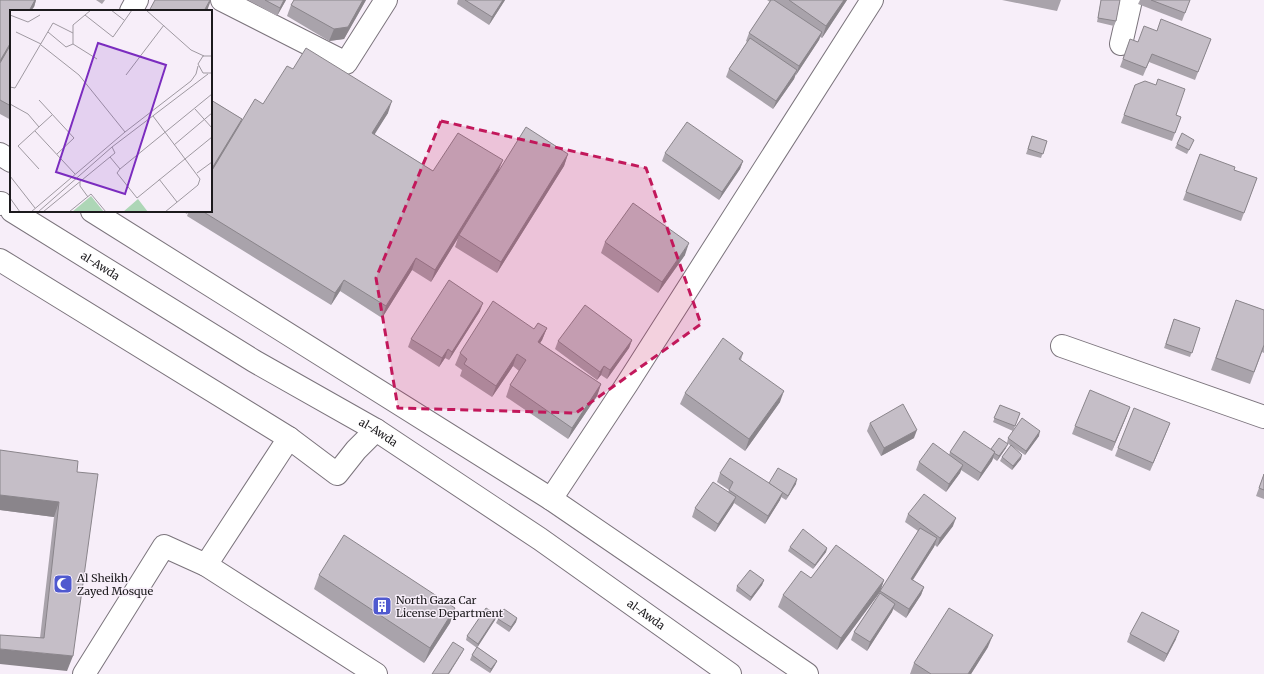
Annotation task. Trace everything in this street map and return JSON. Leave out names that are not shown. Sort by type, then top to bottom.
[{"type":"street","points":[[132,10],[137,0]]},
{"type":"street","points":[[222,0],[346,63],[386,0]]},
{"type":"street","points":[[551,499],[627,384],[872,0]]},
{"type":"street","points":[[1121,44],[1131,0]]},
{"type":"street","points":[[0,154],[10,160]]},
{"type":"street","name":"al-Awda","points":[[15,212],[254,361],[376,430],[540,539],[730,674]]},
{"type":"street","points":[[94,212],[551,499],[807,674]]},
{"type":"street","points":[[0,260],[289,438],[337,474],[356,450],[376,430]]},
{"type":"street","points":[[1062,346],[1264,417]]},
{"type":"street","points":[[206,565],[289,438]]},
{"type":"street","points":[[84,674],[164,546],[206,565],[376,674]]},
{"type":"highlighted area","points":[[441,121],[646,168],[701,324],[576,413],[398,408],[376,278]]},
{"type":"building","points":[[0,0],[35,0],[30,10],[10,10],[10,44],[0,61]]},
{"type":"building","points":[[155,0],[210,0],[205,10],[150,10]]},
{"type":"building","points":[[265,0],[284,0],[280,8]]},
{"type":"building","points":[[294,0],[363,0],[348,27],[334,29],[291,5]]},
{"type":"building","points":[[465,0],[503,0],[492,17]]},
{"type":"building","points":[[771,0],[774,0],[822,32],[799,66],[749,33]]},
{"type":"building","points":[[789,0],[844,0],[826,26]]},
{"type":"building","points":[[1101,0],[1120,0],[1116,21],[1098,18]]},
{"type":"building","points":[[1151,0],[1190,0],[1185,13]]},
{"type":"building","points":[[1161,19],[1211,39],[1198,72],[1152,54],[1146,68],[1123,59],[1130,39],[1138,42],[1144,26],[1157,31]]},
{"type":"building","points":[[750,38],[797,70],[776,101],[729,69]]},
{"type":"building","points":[[10,46],[10,105],[0,100],[0,63]]},
{"type":"building","points":[[306,48],[392,101],[372,133],[433,171],[458,133],[503,160],[435,270],[416,258],[386,306],[344,280],[335,293],[204,212],[212,212],[212,170],[255,99],[263,104],[287,66],[293,69]]},
{"type":"building","points":[[1158,79],[1185,89],[1176,115],[1181,117],[1175,133],[1124,115],[1135,85],[1145,81],[1156,85]]},
{"type":"building","points":[[212,101],[242,119],[212,168]]},
{"type":"building","points":[[687,122],[743,161],[722,192],[665,153]]},
{"type":"building","points":[[526,127],[568,154],[501,262],[459,235]]},
{"type":"building","points":[[1182,133],[1194,140],[1189,150],[1177,144]]},
{"type":"building","points":[[1032,136],[1047,141],[1043,154],[1028,149]]},
{"type":"building","points":[[1200,154],[1235,167],[1234,170],[1257,178],[1244,213],[1186,192]]},
{"type":"building","points":[[633,203],[689,243],[662,282],[605,242]]},
{"type":"building","points":[[449,280],[483,303],[452,352],[448,349],[442,358],[411,339]]},
{"type":"building","points":[[1236,300],[1264,310],[1264,345],[1254,372],[1216,358]]},
{"type":"building","points":[[493,301],[534,329],[538,323],[547,328],[538,342],[601,384],[572,428],[510,385],[526,360],[517,354],[496,386],[464,364],[467,359],[460,353]]},
{"type":"building","points":[[585,305],[632,340],[610,370],[604,366],[600,372],[558,341]]},
{"type":"building","points":[[1174,319],[1200,328],[1192,353],[1166,344]]},
{"type":"building","points":[[723,338],[743,353],[739,359],[784,391],[749,439],[685,393]]},
{"type":"building","points":[[1090,390],[1130,407],[1115,442],[1075,426]]},
{"type":"building","points":[[903,404],[917,430],[884,448],[870,423]]},
{"type":"building","points":[[1000,405],[1020,413],[1015,426],[994,418]]},
{"type":"building","points":[[1134,408],[1170,423],[1153,463],[1118,448]]},
{"type":"building","points":[[1022,418],[1040,431],[1026,451],[1008,438]]},
{"type":"building","points":[[964,431],[995,452],[981,473],[950,452]]},
{"type":"building","points":[[999,438],[1008,444],[999,456],[991,449]]},
{"type":"building","points":[[933,443],[963,465],[949,484],[919,462]]},
{"type":"building","points":[[1011,445],[1022,455],[1013,466],[1002,457]]},
{"type":"building","name":"Al Sheikh Zayed Mosque","points":[[0,450],[78,461],[77,472],[98,474],[73,656],[0,649],[0,635],[44,638],[59,502],[0,495]]},
{"type":"building","points":[[730,458],[783,492],[768,516],[729,490],[733,482],[720,473]]},
{"type":"building","points":[[778,468],[797,479],[788,496],[769,483]]},
{"type":"building","points":[[1264,474],[1264,490],[1259,488]]},
{"type":"building","points":[[713,482],[736,497],[718,524],[695,508]]},
{"type":"building","points":[[924,494],[956,518],[940,538],[908,514]]},
{"type":"building","points":[[920,528],[937,538],[911,579],[924,587],[909,609],[880,591]]},
{"type":"building","points":[[803,529],[827,548],[815,565],[790,547]]},
{"type":"building","name":"North Gaza Car License Department","points":[[344,535],[455,608],[430,648],[319,575]]},
{"type":"building","points":[[836,545],[884,580],[841,638],[783,595],[801,571],[811,578]]},
{"type":"building","points":[[750,570],[764,580],[751,597],[737,586]]},
{"type":"building","points":[[880,593],[895,604],[870,642],[854,632]]},
{"type":"building","points":[[486,608],[497,615],[478,644],[467,636]]},
{"type":"building","points":[[949,608],[993,635],[968,674],[931,674],[914,663]]},
{"type":"building","points":[[504,609],[517,618],[511,627],[498,619]]},
{"type":"building","points":[[1142,612],[1179,631],[1167,654],[1130,634]]},
{"type":"building","points":[[453,642],[464,649],[448,674],[432,674]]},
{"type":"building","points":[[477,647],[497,661],[491,669],[472,655]]},
{"type":"place","name":"Al Sheikh Zayed Mosque","points":[[63,584]]},
{"type":"place","name":"North Gaza Car License Department","points":[[382,606]]}]
